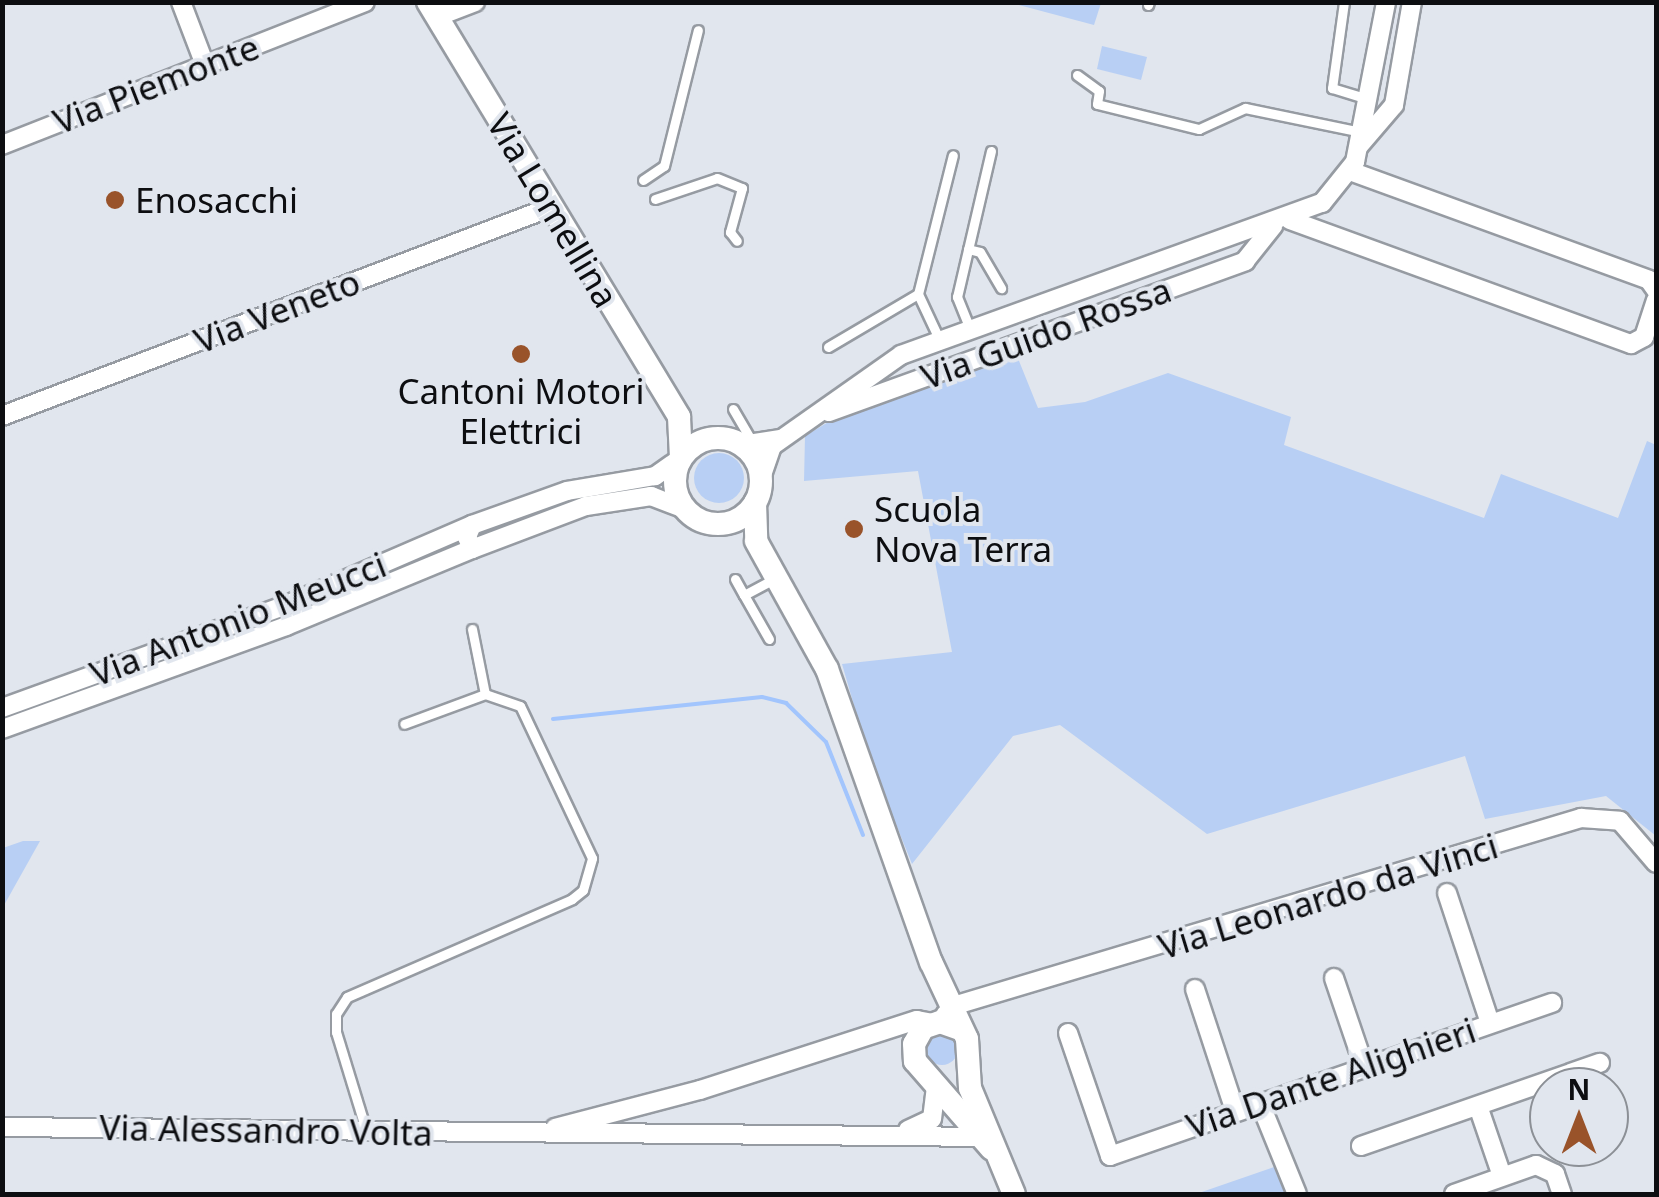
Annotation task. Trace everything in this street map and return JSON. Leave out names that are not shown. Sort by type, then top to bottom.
[{"type":"main road","name":"Via Lomellina","points":[[432,10],[679,417],[681,458]]},
{"type":"main road","points":[[679,417],[718,438],[748,445],[761,478],[755,502],[756,541],[827,669],[931,962],[947,1023],[966,1062],[1014,1194]]},
{"type":"main road","points":[[718,438],[699,442],[681,458],[675,487],[684,509],[756,541]]},
{"type":"main road","points":[[720,523],[755,502]]},
{"type":"main road","points":[[947,1023],[917,1036],[927,1073],[1003,1162]]},
{"type":"main road","points":[[927,1073],[954,1075],[966,1062]]},
{"type":"street","points":[[180,2],[205,65]]},
{"type":"street","name":"Via Piemonte","points":[[2,145],[365,2]]},
{"type":"street","points":[[432,10],[476,2]]},
{"type":"street","name":"Via Guido Rossa","points":[[761,478],[766,455],[782,438],[901,354],[1281,223],[1322,203],[1350,171],[1360,139],[1386,2]]},
{"type":"street","name":"Via Guido Rossa","points":[[1360,139],[1394,106],[1412,2]]},
{"type":"street","points":[[1350,171],[1649,280],[1656,290]]},
{"type":"street","name":"Via Veneto","points":[[2,416],[551,207]]},
{"type":"street","points":[[1281,223],[1630,344],[1644,338],[1656,300]]},
{"type":"street","name":"Via Guido Rossa","points":[[805,420],[1246,261],[1281,223]]},
{"type":"street","name":"Via Guido Rossa","points":[[748,445],[782,438]]},
{"type":"street","name":"Via Antonio Meucci","points":[[2,708],[287,605],[472,525],[567,492],[655,476],[681,458]]},
{"type":"street","name":"Via Antonio Meucci","points":[[2,729],[286,626],[472,548],[586,506],[652,496],[684,509]]},
{"type":"street","points":[[472,525],[472,548]]},
{"type":"street","name":"Via Leonardo da Vinci","points":[[947,1023],[982,1002],[1581,818],[1620,820],[1656,863]]},
{"type":"street","points":[[1447,893],[1490,1022]]},
{"type":"street","points":[[1334,978],[1364,1066]]},
{"type":"street","points":[[1195,989],[1236,1111]]},
{"type":"street","points":[[947,1023],[966,1016],[982,1002]]},
{"type":"street","name":"Via Dante Alighieri","points":[[1068,1033],[1110,1156],[1552,1002]]},
{"type":"street","name":"Via Alessandro Volta","points":[[530,1134],[700,1090],[917,1020],[947,1023]]},
{"type":"street","points":[[872,1034],[902,1045],[927,1073],[932,1119],[895,1134]]},
{"type":"street","points":[[1361,1146],[1600,1063]]},
{"type":"street","points":[[1260,1103],[1297,1194]]},
{"type":"street","points":[[1478,1106],[1501,1173]]},
{"type":"street","name":"Via Alessandro Volta","points":[[2,1126],[983,1137]]},
{"type":"street","points":[[1454,1194],[1501,1173],[1548,1168],[1562,1194]]},
{"type":"lane","points":[[1344,2],[1332,88],[1368,99]]},
{"type":"lane","points":[[643,180],[664,166],[698,30]]},
{"type":"lane","points":[[1077,74],[1099,91],[1097,104],[1199,129],[1245,108],[1360,139]]},
{"type":"lane","points":[[971,331],[957,297],[991,151]]},
{"type":"lane","points":[[940,341],[918,294],[953,155]]},
{"type":"lane","points":[[655,199],[717,178],[742,188],[730,232],[737,241]]},
{"type":"lane","points":[[968,249],[980,252],[1001,288]]},
{"type":"lane","points":[[828,347],[918,294]]},
{"type":"lane","points":[[733,409],[748,445]]},
{"type":"lane","points":[[744,595],[777,578]]},
{"type":"lane","points":[[734,579],[769,639]]},
{"type":"lane","points":[[472,629],[485,694]]},
{"type":"lane","points":[[366,1132],[336,1032],[336,1014],[347,997],[572,899],[589,877],[585,836],[520,706],[485,694],[404,724]]},
{"type":"shaded area","points":[[1011,3],[1101,3],[1094,25]]},
{"type":"shaded area","points":[[1102,46],[1147,57],[1141,80],[1097,69]]},
{"type":"shaded area","points":[[1015,351],[1038,408],[1085,402],[1168,373],[1291,417],[1284,445],[1484,518],[1501,474],[1618,518],[1647,441],[1656,445],[1656,836],[1606,796],[1485,819],[1465,756],[1207,834],[1060,725],[1013,736],[912,864],[869,757],[842,664],[952,652],[918,471],[804,481],[805,436],[835,418]]},
{"type":"shaded area","points":[[719,453],[737,460],[744,478],[737,496],[719,503],[701,496],[694,478],[701,460]]},
{"type":"shaded area","points":[[23,841],[40,841],[3,907],[3,848]]},
{"type":"shaded area","points":[[942,1033],[954,1037],[958,1049],[954,1061],[942,1065],[930,1061],[926,1049],[930,1037]]},
{"type":"shaded area","points":[[1274,1167],[1285,1194],[1196,1194]]},
{"type":"waterway","points":[[553,719],[762,697],[786,703],[826,742],[863,835]]},
{"type":"place","name":"Enosacchi","points":[[115,200]]},
{"type":"place","name":"Cantoni Motori Elettrici","points":[[521,354]]},
{"type":"place","name":"Scuola Nova Terra","points":[[854,529]]}]
